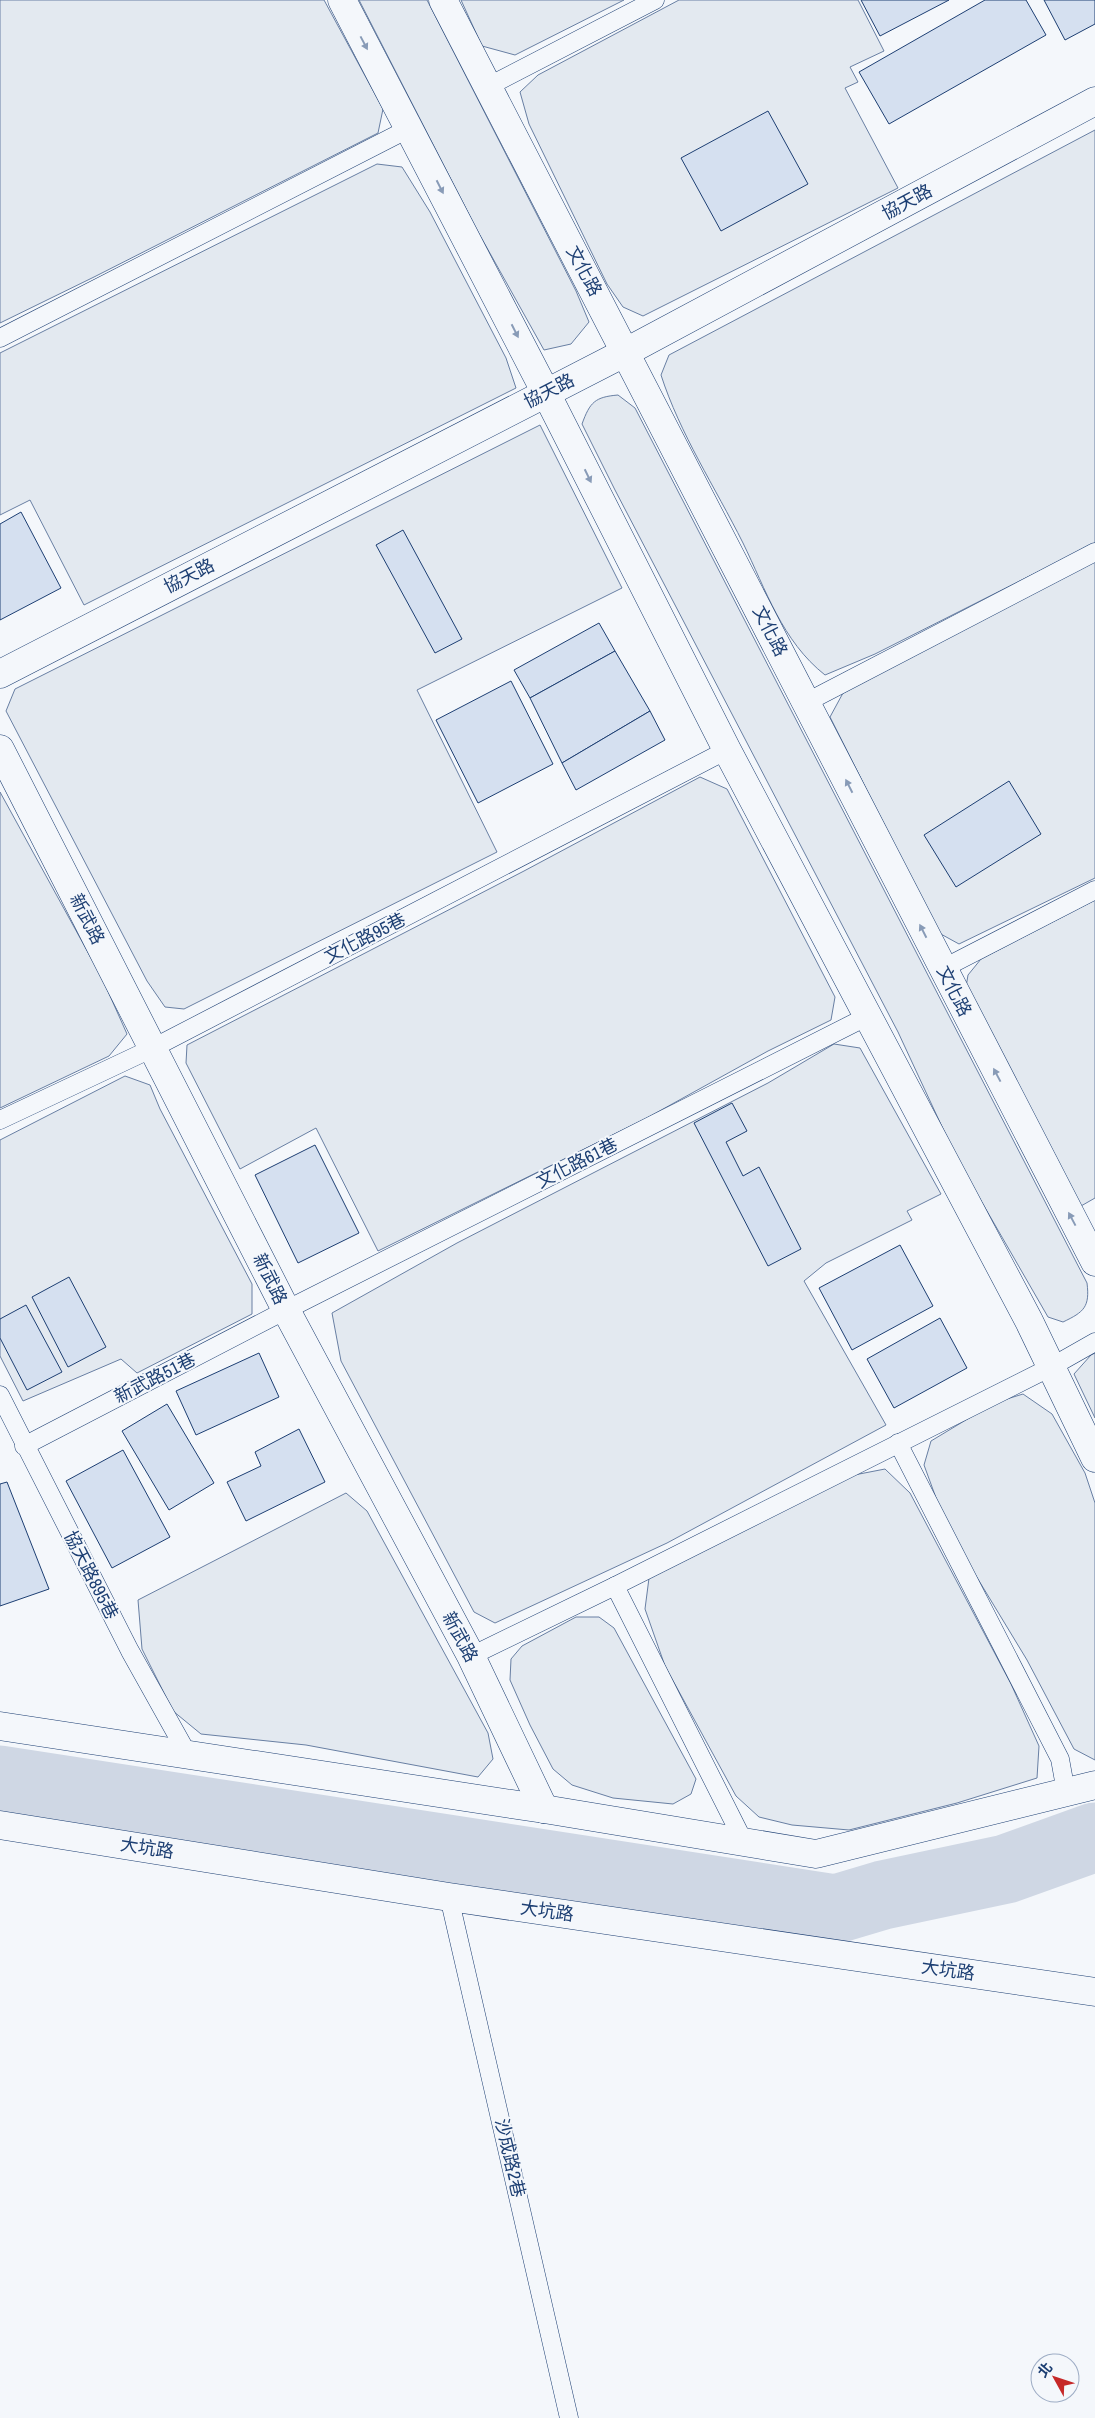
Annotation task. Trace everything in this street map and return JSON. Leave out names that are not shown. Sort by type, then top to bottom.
[{"type":"street","points":[[342,0],[410,128],[727,750],[1029,1321],[1095,1458]]},
{"type":"street","name":"文化路","points":[[442,0],[626,352],[807,702],[942,969],[1095,1262]]},
{"type":"street","name":"協天路","points":[[0,674],[626,352],[1095,101]]},
{"type":"street","name":"新武路","points":[[0,749],[286,1310],[471,1656],[544,1809]]},
{"type":"street","points":[[0,1726],[187,1753],[385,1786],[544,1809],[816,1854],[1095,1785]]},
{"type":"street","name":"大坑路","points":[[0,1824],[449,1897],[1095,1992]]},
{"type":"lane","points":[[487,87],[655,0]]},
{"type":"lane","points":[[0,338],[410,128]]},
{"type":"lane","points":[[807,702],[1095,552]]},
{"type":"lane","name":"文化路95巷","points":[[0,1120],[153,1048],[727,750]]},
{"type":"lane","points":[[942,969],[1095,890]]},
{"type":"lane","name":"文化路61巷","points":[[286,1310],[868,1016]]},
{"type":"lane","name":"新武路51巷","points":[[24,1446],[286,1310]]},
{"type":"lane","points":[[471,1656],[615,1586],[1051,1367],[1095,1342]]},
{"type":"lane","name":"協天路895巷","points":[[0,1395],[24,1446],[126,1643],[187,1753]]},
{"type":"lane","points":[[898,1443],[1060,1759],[1066,1792]]},
{"type":"lane","points":[[615,1586],[744,1842]]},
{"type":"lane","name":"沙成路2巷","points":[[449,1897],[569,2418]]},
{"type":"shaded area","points":[[0,0],[324,0],[383,109],[378,133],[0,323]]},
{"type":"shaded area","points":[[359,0],[427,0],[576,291],[589,322],[571,344],[544,350],[477,230]]},
{"type":"shaded area","points":[[461,0],[624,0],[515,55],[482,46]]},
{"type":"shaded area","points":[[679,0],[858,0],[884,51],[850,67],[858,82],[845,88],[898,188],[643,316],[623,307],[607,284],[529,124],[520,92],[538,75]]},
{"type":"shaded area","points":[[1095,130],[1095,543],[875,654],[825,675],[797,647],[776,614],[743,543],[688,439],[661,375],[669,355]]},
{"type":"shaded area","points":[[377,164],[402,167],[430,212],[506,358],[516,388],[84,605],[30,500],[0,515],[0,353]]},
{"type":"shaded area","points":[[618,395],[635,408],[1087,1283],[1088,1291],[1084,1308],[1081,1312],[1063,1322],[1048,1317],[957,1159],[898,1032],[582,424],[594,402],[604,397]]},
{"type":"shaded area","points":[[540,425],[622,588],[417,690],[497,852],[184,1009],[165,1007],[147,981],[6,711],[15,689]]},
{"type":"shaded area","points":[[1095,560],[1095,878],[959,944],[939,933],[830,717],[843,693]]},
{"type":"shaded area","points":[[700,777],[727,789],[835,997],[831,1020],[768,1051],[645,1119],[378,1251],[316,1128],[240,1169],[186,1063],[187,1045],[524,871]]},
{"type":"shaded area","points":[[0,792],[102,978],[127,1034],[109,1056],[0,1108]]},
{"type":"shaded area","points":[[1095,900],[1095,1198],[1081,1206],[965,993],[968,975],[981,959]]},
{"type":"shaded area","points":[[834,1044],[860,1048],[941,1194],[907,1211],[912,1220],[826,1263],[804,1281],[886,1425],[667,1543],[495,1623],[474,1612],[341,1361],[332,1313],[457,1243],[768,1083]]},
{"type":"shaded area","points":[[125,1076],[150,1085],[160,1109],[252,1284],[252,1314],[137,1373],[121,1359],[23,1401],[0,1356],[0,1140]]},
{"type":"shaded area","points":[[1095,1353],[1095,1418],[1074,1374]]},
{"type":"shaded area","points":[[1023,1394],[1052,1414],[1085,1473],[1095,1503],[1095,1760],[1074,1749],[1027,1660],[947,1528],[924,1465],[931,1441],[994,1403]]},
{"type":"shaded area","points":[[885,1469],[910,1493],[1011,1684],[1039,1746],[1037,1778],[957,1803],[849,1830],[792,1825],[759,1817],[736,1796],[665,1666],[645,1609],[649,1578],[849,1476]]},
{"type":"shaded area","points":[[346,1493],[367,1511],[488,1733],[493,1759],[478,1777],[306,1745],[201,1734],[173,1711],[142,1649],[138,1600]]},
{"type":"shaded area","points":[[576,1617],[599,1617],[614,1628],[696,1779],[691,1794],[673,1804],[613,1798],[572,1785],[553,1769],[530,1725],[510,1680],[511,1659],[522,1646]]},
{"type":"building","points":[[861,0],[949,0],[880,36]]},
{"type":"building","points":[[985,0],[1026,0],[1046,35],[889,124],[859,72]]},
{"type":"building","points":[[1044,0],[1095,0],[1095,24],[1065,40]]},
{"type":"building","points":[[768,111],[808,184],[721,231],[681,158]]},
{"type":"building","points":[[21,512],[61,588],[0,620],[0,524]]},
{"type":"building","points":[[403,530],[462,639],[435,653],[376,545]]},
{"type":"building","points":[[599,623],[615,651],[530,698],[514,670]]},
{"type":"building","points":[[615,651],[650,711],[562,763],[530,698]]},
{"type":"building","points":[[511,681],[553,764],[478,803],[436,720]]},
{"type":"building","points":[[650,711],[665,740],[576,790],[562,763]]},
{"type":"building","points":[[1009,781],[1041,834],[956,887],[924,835]]},
{"type":"building","points":[[732,1103],[747,1131],[726,1142],[743,1176],[759,1167],[801,1249],[768,1266],[694,1123]]},
{"type":"building","points":[[315,1145],[359,1233],[298,1263],[255,1175]]},
{"type":"building","points":[[900,1245],[933,1306],[852,1350],[819,1288]]},
{"type":"building","points":[[69,1277],[106,1347],[68,1367],[32,1297]]},
{"type":"building","points":[[26,1305],[62,1372],[27,1390],[0,1338],[0,1319]]},
{"type":"building","points":[[940,1318],[967,1368],[894,1408],[867,1359]]},
{"type":"building","points":[[259,1353],[279,1397],[196,1435],[176,1391]]},
{"type":"building","points":[[167,1404],[214,1483],[169,1510],[122,1431]]},
{"type":"building","points":[[299,1429],[325,1482],[246,1521],[227,1482],[261,1466],[255,1452]]},
{"type":"building","points":[[123,1450],[170,1537],[112,1568],[66,1481]]},
{"type":"building","points":[[7,1482],[49,1589],[0,1606],[0,1484]]},
{"type":"waterway","points":[[0,1780],[836,1909],[883,1895],[1006,1869],[1095,1837]]}]
